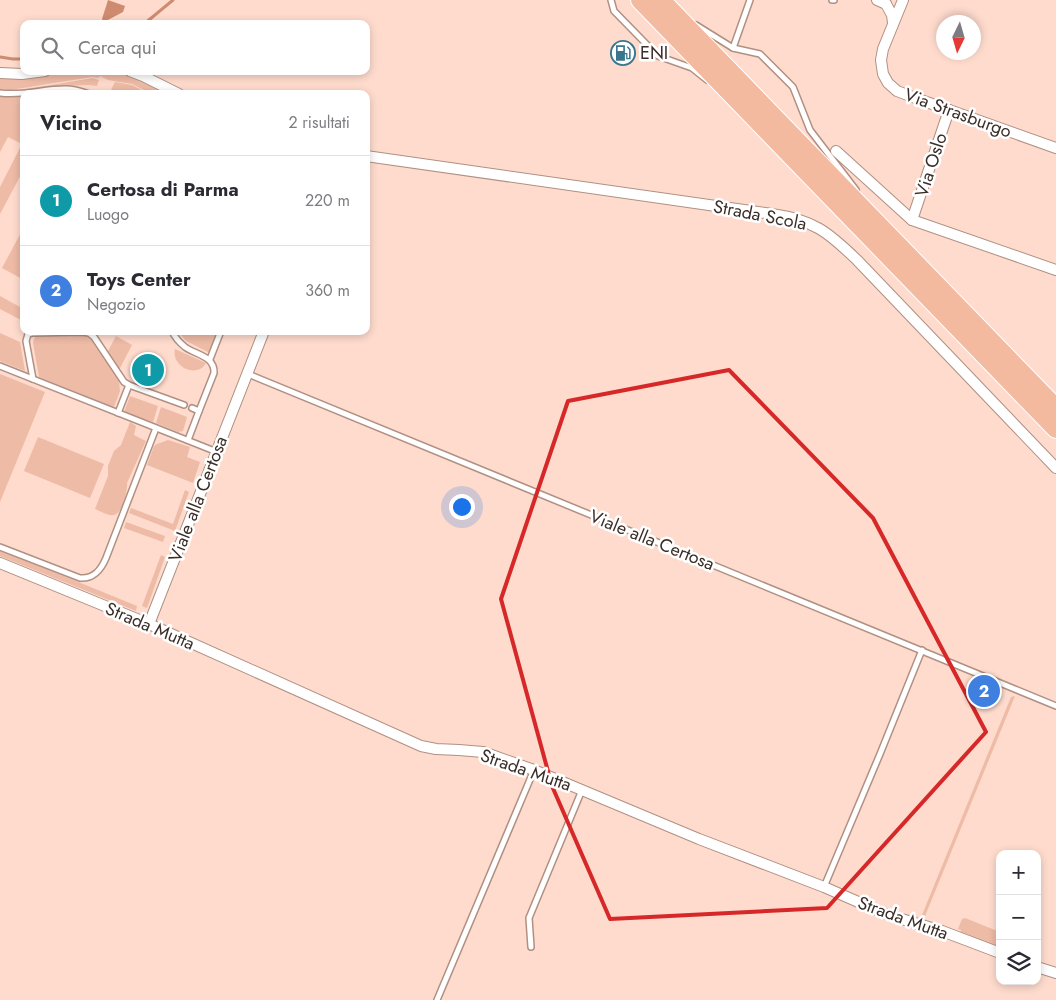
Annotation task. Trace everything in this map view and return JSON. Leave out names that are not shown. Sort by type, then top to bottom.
[{"type":"highway","points":[[640,0],[1056,429]]},
{"type":"highway","points":[[661,0],[1056,408]]},
{"type":"street","points":[[881,2],[898,0]]},
{"type":"street","name":"Via Strasburgo","points":[[902,0],[881,60],[883,74],[888,83],[897,91],[1056,148]]},
{"type":"street","points":[[881,2],[892,15],[894,23]]},
{"type":"street","points":[[0,73],[20,74]]},
{"type":"street","points":[[140,75],[171,90]]},
{"type":"street","name":"Via Oslo","points":[[912,220],[949,110]]},
{"type":"street","points":[[836,151],[912,220],[1056,270]]},
{"type":"street","name":"Strada Scola","points":[[370,157],[782,216],[814,225],[834,238],[857,260],[1056,468]]},
{"type":"street","name":"Viale alla Certosa","points":[[149,624],[262,335]]},
{"type":"street","name":"Strada Mutta","points":[[0,563],[149,624],[420,746],[436,750],[483,752],[534,770],[824,887],[888,915],[996,952]]},
{"type":"street","points":[[1041,968],[1056,974]]},
{"type":"lane","points":[[611,0],[614,11],[658,56],[692,68],[712,84]]},
{"type":"lane","points":[[667,0],[680,11]]},
{"type":"lane","points":[[733,48],[750,0]]},
{"type":"lane","points":[[693,22],[733,48],[760,54],[794,87],[810,130],[861,197]]},
{"type":"lane","points":[[55,90],[75,90]]},
{"type":"lane","points":[[718,90],[771,135]]},
{"type":"lane","points":[[0,93],[20,94]]},
{"type":"lane","points":[[867,204],[895,241]]},
{"type":"lane","points":[[28,335],[26,341],[32,379]]},
{"type":"lane","points":[[92,335],[124,382],[184,405]]},
{"type":"lane","points":[[174,335],[186,348],[210,359],[214,368],[188,440]]},
{"type":"lane","points":[[210,359],[219,335]]},
{"type":"lane","points":[[0,366],[217,452]]},
{"type":"lane","name":"Viale alla Certosa","points":[[247,374],[1056,706]]},
{"type":"lane","points":[[118,413],[129,385]]},
{"type":"lane","points":[[192,408],[199,411]]},
{"type":"lane","points":[[0,547],[80,578],[90,577],[98,572],[106,558],[156,428]]},
{"type":"lane","points":[[824,887],[922,650]]},
{"type":"lane","points":[[437,1000],[534,770]]},
{"type":"lane","points":[[531,947],[529,918],[582,790]]},
{"type":"highlighted area","points":[[729,370],[873,518],[986,732],[827,908],[610,919],[552,786],[501,599],[568,401]]},
{"type":"shaded area","points":[[108,0],[125,6],[123,12],[108,20],[102,19]]},
{"type":"shaded area","points":[[49,75],[132,75],[163,90],[144,90],[132,84],[108,80],[100,76],[99,78],[92,77],[10,90],[0,89],[0,77]]},
{"type":"shaded area","points":[[93,78],[99,80],[97,86],[64,86],[21,90]]},
{"type":"shaded area","points":[[115,82],[132,85],[141,90],[111,90]]},
{"type":"shaded area","points":[[0,96],[20,97],[20,143],[8,137],[0,152]]},
{"type":"shaded area","points":[[20,148],[20,176],[0,214],[0,187]]},
{"type":"shaded area","points":[[20,234],[20,278],[2,268]]},
{"type":"shaded area","points":[[0,296],[20,307],[20,319],[0,309]]},
{"type":"shaded area","points":[[0,333],[20,342],[25,371],[0,361]]},
{"type":"shaded area","points":[[88,335],[113,369],[119,381],[120,391],[114,407],[39,377],[33,343],[36,336]]},
{"type":"shaded area","points":[[181,335],[217,335],[210,353],[186,341]]},
{"type":"shaded area","points":[[116,336],[132,345],[119,370],[108,351]]},
{"type":"shaded area","points":[[175,349],[206,363],[197,370],[186,369],[177,361]]},
{"type":"shaded area","points":[[0,374],[45,392],[0,502]]},
{"type":"shaded area","points":[[130,396],[158,406],[153,422],[124,412]]},
{"type":"shaded area","points":[[161,407],[187,417],[183,431],[178,432],[156,423]]},
{"type":"shaded area","points":[[130,422],[136,426],[134,435],[146,441],[127,483],[120,511],[117,514],[109,515],[95,509],[108,476],[108,466],[114,451],[121,445]]},
{"type":"shaded area","points":[[38,437],[104,464],[90,498],[24,471]]},
{"type":"shaded area","points":[[168,440],[190,447],[187,457],[200,462],[193,483],[147,465],[154,446]]},
{"type":"shaded area","points":[[185,490],[189,492],[175,531],[129,513],[131,508],[173,524]]},
{"type":"shaded area","points":[[126,522],[165,536],[163,542],[124,528]]},
{"type":"shaded area","points":[[0,550],[137,606],[136,611],[0,556]]},
{"type":"shaded area","points":[[161,555],[165,557],[147,608],[142,606]]},
{"type":"shaded area","points":[[1015,696],[923,921],[920,920],[1011,697]]},
{"type":"shaded area","points":[[965,918],[996,930],[996,947],[960,934],[961,930],[958,929],[962,919]]},
{"type":"waterway","points":[[149,20],[173,0]]},
{"type":"waterway","points":[[0,57],[20,59]]},
{"type":"place","name":"ENI","points":[[623,53]]},
{"type":"place","name":"Certosa di Parma","points":[[148,370]]},
{"type":"place","name":"Toys Center","points":[[984,691]]}]
